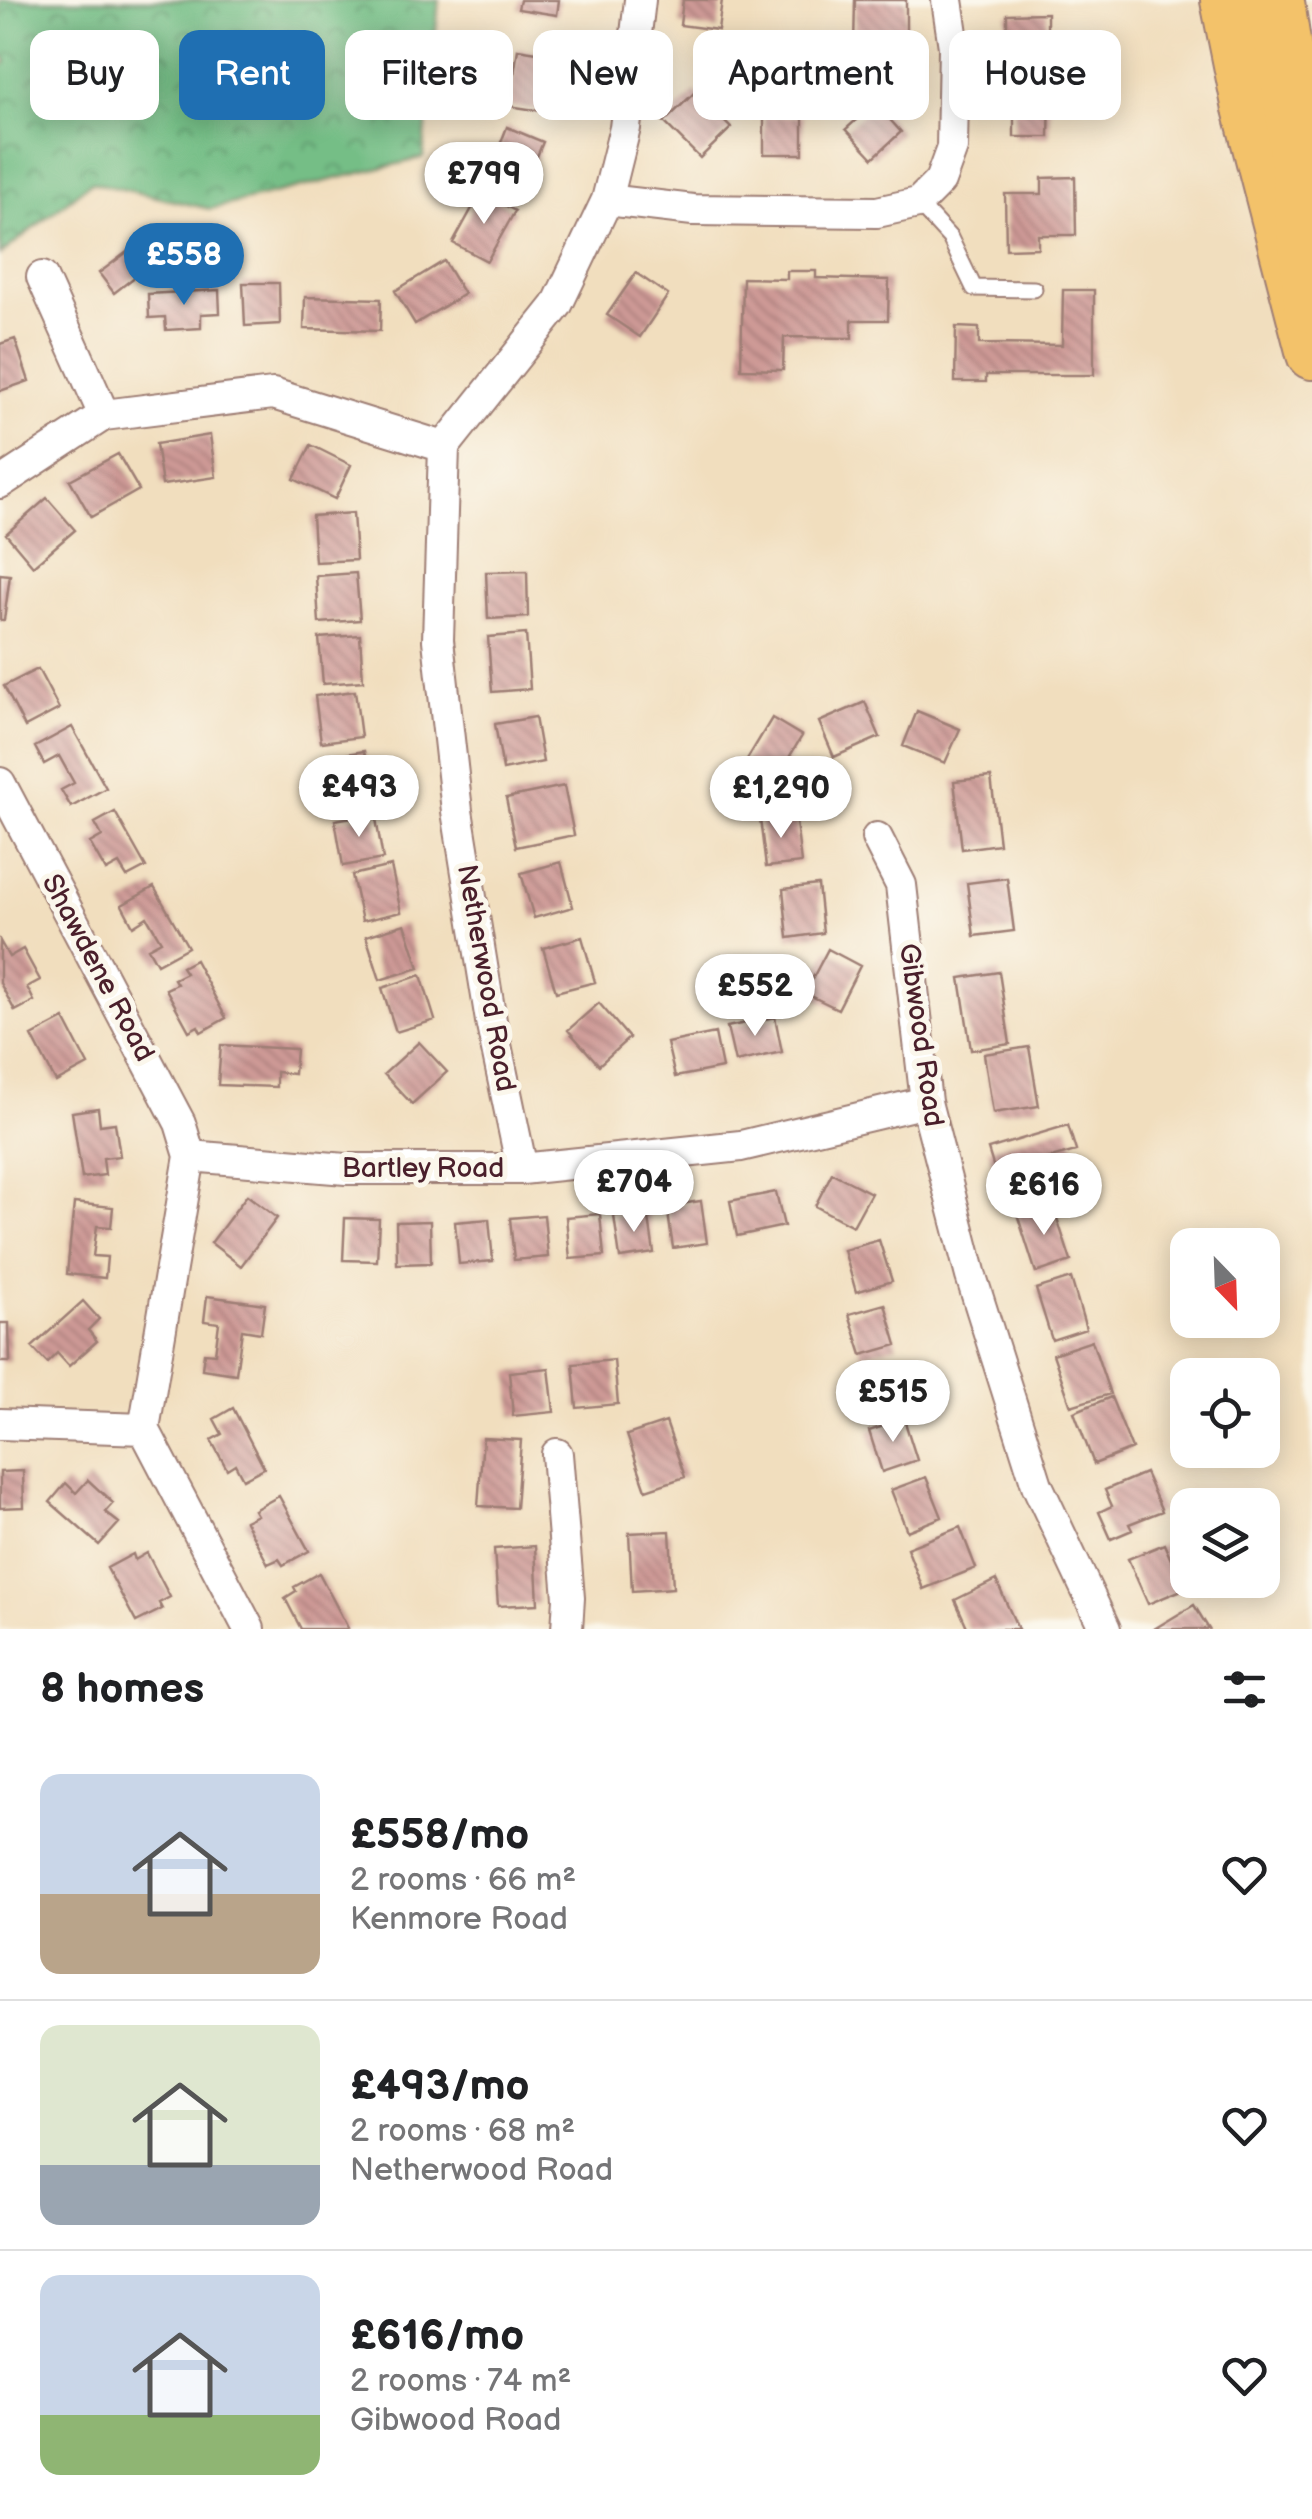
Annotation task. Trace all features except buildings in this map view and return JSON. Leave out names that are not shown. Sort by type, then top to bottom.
[{"type":"highway","points":[[1226,0],[1246,104],[1312,354]]},
{"type":"highway","points":[[1276,0],[1294,116],[1312,304]]},
{"type":"street","points":[[0,483],[104,414],[274,394],[444,447],[557,306],[606,200],[625,128],[640,0]]},
{"type":"street","points":[[606,200],[693,210],[877,212],[918,203],[940,181],[952,148],[954,47],[947,0]]},
{"type":"street","points":[[42,277],[104,414]]},
{"type":"street","name":"Netherwood Road","points":[[444,447],[438,640],[456,811],[491,1021],[522,1169]]},
{"type":"street","name":"Shawdene Road","points":[[0,782],[180,1123],[190,1156]]},
{"type":"street","name":"Gibwood Road","points":[[877,838],[901,885],[926,1102],[971,1276],[1037,1485],[1105,1629]]},
{"type":"street","name":"Bartley Road","points":[[190,1156],[346,1169],[522,1169],[742,1146],[926,1102]]},
{"type":"street","points":[[190,1156],[144,1429],[249,1629]]},
{"type":"street","points":[[0,1424],[144,1429]]},
{"type":"street","points":[[557,1454],[569,1598],[567,1629]]},
{"type":"lane","points":[[918,203],[950,238],[974,288],[1034,289]]},
{"type":"green space","points":[[0,0],[439,0],[436,30],[345,30],[345,120],[427,120],[423,158],[210,209],[91,182],[0,255],[0,67],[7,62],[0,53]]}]
